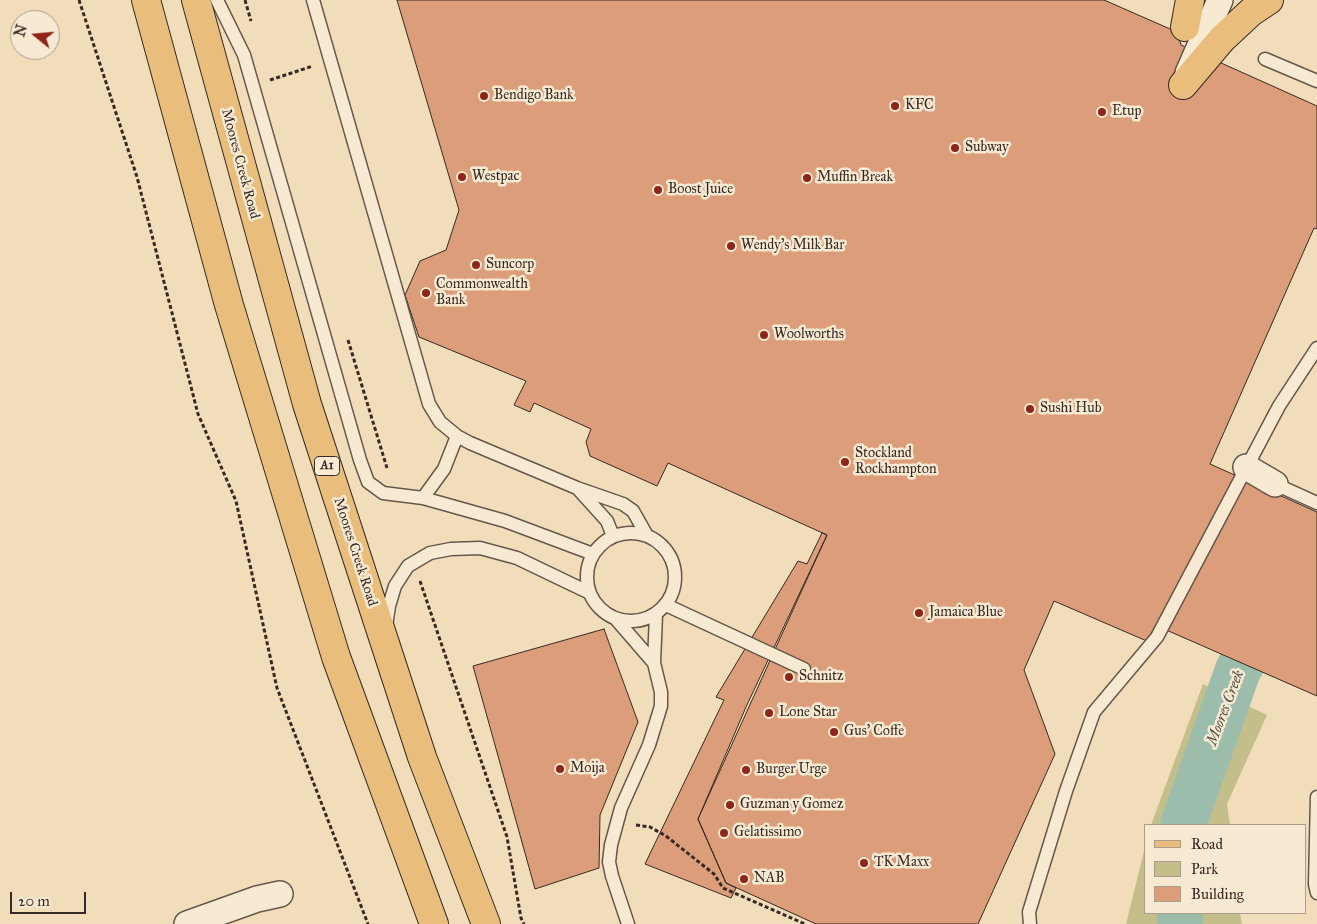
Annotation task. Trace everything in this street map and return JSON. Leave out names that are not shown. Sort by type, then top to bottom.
[{"type":"main road","points":[[128,0],[209,232]]},
{"type":"main road","points":[[146,0],[229,305],[336,657],[434,924]]},
{"type":"main road","name":"Moores Creek Road","points":[[196,0],[306,404],[422,757],[486,924]]},
{"type":"main road","points":[[1185,27],[1190,0]]},
{"type":"main road","points":[[1183,85],[1222,39],[1251,12],[1269,0]]},
{"type":"street","points":[[1185,27],[1198,0]]},
{"type":"street","points":[[1183,85],[1220,0]]},
{"type":"street","points":[[1246,466],[1275,484]]},
{"type":"street","points":[[187,924],[280,894]]},
{"type":"lane","points":[[217,0],[244,55],[357,450],[368,482],[383,493],[423,498],[505,521],[593,554]]},
{"type":"lane","points":[[313,0],[430,404],[440,422],[457,436],[577,488],[622,504],[633,511],[646,534]]},
{"type":"lane","points":[[1265,59],[1317,81]]},
{"type":"lane","points":[[1030,924],[1029,912],[1066,791],[1094,712],[1157,636],[1279,406],[1317,348]]},
{"type":"lane","points":[[423,498],[444,469],[457,436]]},
{"type":"lane","points":[[1275,484],[1317,502]]},
{"type":"lane","points":[[577,488],[606,521],[613,536]]},
{"type":"lane","points":[[615,618],[629,621],[643,620],[656,614],[666,605],[673,592],[676,578],[674,564],[668,551],[658,541],[646,534],[635,532],[613,536],[599,546],[588,566],[587,580],[590,593],[596,604],[615,618],[654,663]]},
{"type":"lane","points":[[384,641],[389,606],[395,586],[408,566],[430,553],[451,549],[480,548],[516,558],[590,593]]},
{"type":"lane","points":[[666,605],[804,669]]},
{"type":"lane","points":[[628,924],[609,862],[616,822],[648,745],[661,706],[661,692],[654,663],[656,614]]},
{"type":"lane","points":[[1317,797],[1315,884],[1317,893]]},
{"type":"path","points":[[79,0],[137,177],[198,414],[236,501],[277,688],[368,924]]},
{"type":"path","points":[[269,80],[330,60]]},
{"type":"path","points":[[419,578],[507,837],[521,918],[524,924]]},
{"type":"path","points":[[616,822],[650,826],[691,854],[714,874],[723,888],[804,924]]},
{"type":"green space","points":[[1203,684],[1267,715],[1227,804],[1230,824],[1151,824]]},
{"type":"green space","points":[[1144,851],[1144,914],[1240,914],[1242,924],[1126,924]]},
{"type":"building","name":"Stockland Rockhampton","points":[[397,0],[1104,0],[1177,32],[1181,45],[1317,106],[1317,229],[1314,228],[1210,464],[1317,512],[1317,696],[1164,629],[1156,645],[1054,601],[1024,670],[1055,754],[978,924],[816,924],[726,883],[698,819],[746,707],[827,535],[668,463],[657,486],[590,456],[586,442],[591,429],[534,403],[530,412],[514,405],[526,381],[419,337],[405,295],[420,261],[446,250],[459,210]]},
{"type":"building","points":[[822,533],[827,535],[698,819],[726,883],[736,888],[731,898],[645,864],[724,700],[716,697],[798,561],[807,564]]},
{"type":"building","name":"Moija","points":[[604,629],[638,722],[600,815],[599,868],[535,889],[473,666]]},
{"type":"waterway","name":"Moores Creek","points":[[1183,824],[1238,670],[1297,574],[1317,547]]},
{"type":"waterway","name":"Moores Creek","points":[[1180,914],[1180,924]]},
{"type":"place","name":"Bendigo Bank","points":[[484,96]]},
{"type":"place","name":"KFC","points":[[895,106]]},
{"type":"place","name":"Etup","points":[[1102,112]]},
{"type":"place","name":"Subway","points":[[955,148]]},
{"type":"place","name":"Westpac","points":[[462,177]]},
{"type":"place","name":"Muffin Break","points":[[807,178]]},
{"type":"place","name":"Boost Juice","points":[[658,190]]},
{"type":"place","name":"Wendy's Milk Bar","points":[[731,246]]},
{"type":"place","name":"Suncorp","points":[[476,265]]},
{"type":"place","name":"Commonwealth Bank","points":[[426,293]]},
{"type":"place","name":"Woolworths","points":[[764,335]]},
{"type":"place","name":"Sushi Hub","points":[[1030,409]]},
{"type":"place","name":"Stockland Rockhampton","points":[[845,462]]},
{"type":"place","name":"Jamaica Blue","points":[[919,613]]},
{"type":"place","name":"Schnitz","points":[[789,677]]},
{"type":"place","name":"Lone Star","points":[[769,713]]},
{"type":"place","name":"Gus' Coffe","points":[[834,732]]},
{"type":"place","name":"Moija","points":[[560,769]]},
{"type":"place","name":"Burger Urge","points":[[746,770]]},
{"type":"place","name":"Guzman y Gomez","points":[[730,805]]},
{"type":"place","name":"Gelatissimo","points":[[724,833]]},
{"type":"place","name":"TK Maxx","points":[[864,863]]},
{"type":"place","name":"NAB","points":[[744,879]]}]
